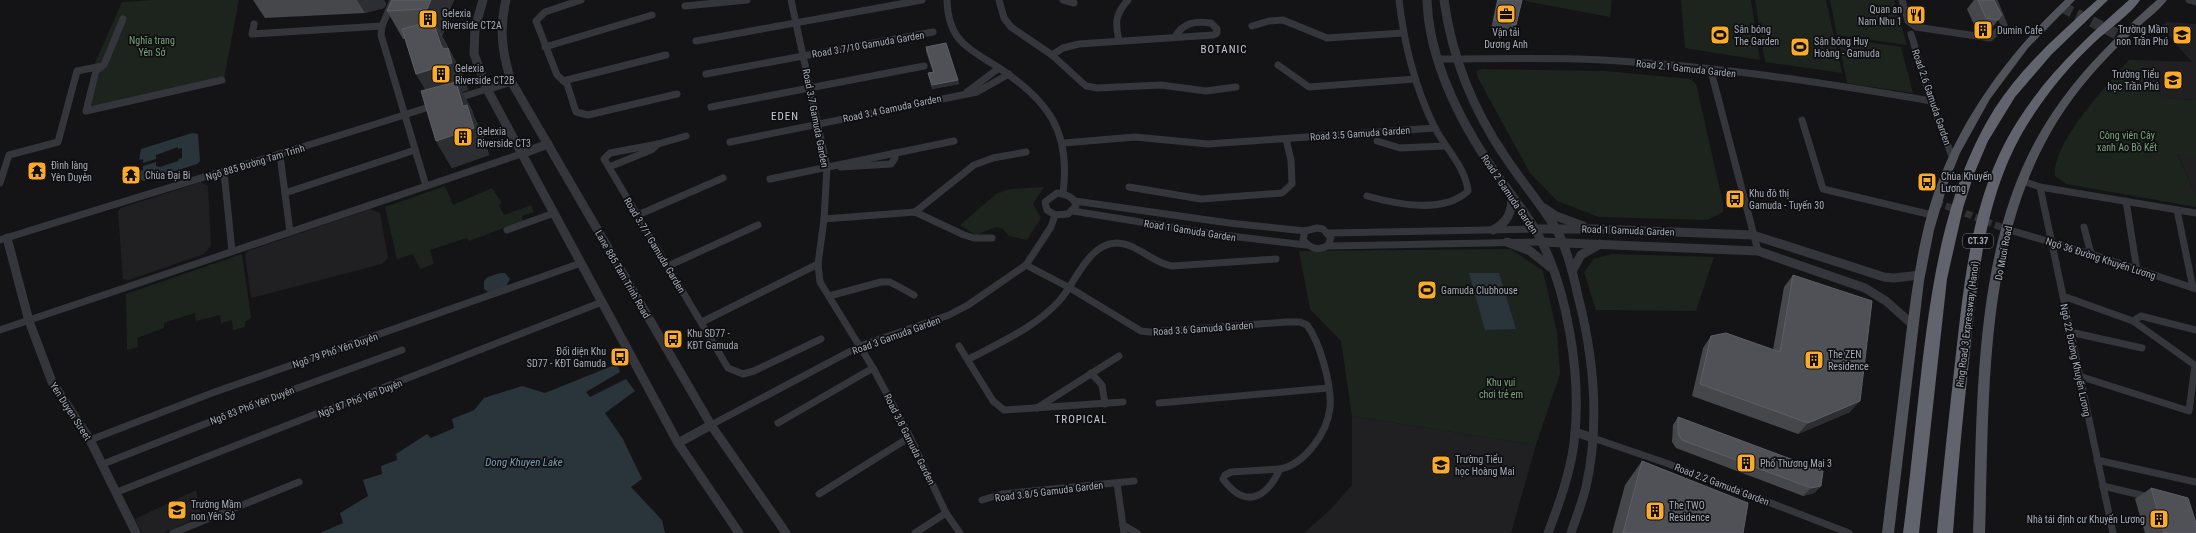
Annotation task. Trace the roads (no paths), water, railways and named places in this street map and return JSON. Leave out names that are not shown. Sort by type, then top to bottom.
[{"type":"highway","name":"CT.37","points":[[1911,533],[1940,282],[1955,212],[1968,175],[1999,111],[2021,82],[2051,47],[2103,0]]},
{"type":"highway","name":"Ring Road 3 Expressway (Hanoi)","points":[[1945,533],[1969,290],[1981,223],[1992,184],[2023,122],[2043,92],[2073,57],[2135,0]]},
{"type":"main road","points":[[1888,533],[1913,325],[1920,275],[1932,215],[1953,159],[1974,115],[2014,59],[2044,24],[2070,0]]},
{"type":"main road","name":"Do Muoi Road","points":[[1979,533],[1987,345],[2006,229],[2023,181],[2052,121],[2067,100],[2111,49],[2162,0]]},
{"type":"street","points":[[393,0],[382,26],[381,35],[426,186]]},
{"type":"street","points":[[483,0],[475,28],[474,54],[486,89],[678,442],[739,533]]},
{"type":"street","name":"Lane 885 Tam Trinh Road","points":[[506,0],[500,24],[500,46],[511,81],[711,425],[786,533]]},
{"type":"street","points":[[581,0],[552,9],[540,16],[536,21],[557,75],[567,84],[576,112],[588,115],[677,94]]},
{"type":"street","points":[[685,6],[747,0]]},
{"type":"street","name":"Road 3.7 Gamuda Garden","points":[[791,0],[827,167],[824,219],[818,264],[820,282],[860,346]]},
{"type":"street","points":[[696,41],[922,0]]},
{"type":"street","points":[[947,0],[948,15],[959,42],[1009,74],[1024,86],[1048,110],[1064,143],[1066,179],[1063,193]]},
{"type":"street","points":[[999,0],[1004,18],[1011,28],[1052,55],[1086,86],[1161,85],[1210,91],[1236,87]]},
{"type":"street","points":[[1063,0],[1074,4]]},
{"type":"street","points":[[1119,41],[1115,19],[1116,13],[1128,0]]},
{"type":"street","points":[[1367,196],[1408,204],[1449,201],[1466,195],[1468,191],[1466,180],[1435,128],[1416,79],[1402,33],[1399,0]]},
{"type":"street","name":"Road 2 Gamuda Garden","points":[[1427,0],[1438,59],[1466,125],[1481,151],[1535,229],[1552,269],[1566,319],[1574,388],[1574,432],[1567,478],[1548,533]]},
{"type":"street","name":"Road 2 Gamuda Garden","points":[[1444,0],[1455,58],[1466,87],[1499,148],[1540,205],[1555,229],[1562,242],[1572,271]]},
{"type":"street","points":[[1902,0],[1908,21],[1916,27],[1990,38],[2004,25],[1994,0]]},
{"type":"street","points":[[2189,0],[2196,2]]},
{"type":"street","points":[[545,47],[652,14]]},
{"type":"street","points":[[123,19],[104,65],[96,71],[86,111],[222,80]]},
{"type":"street","points":[[1252,26],[1269,21],[1283,20],[1327,38],[1402,33]]},
{"type":"street","points":[[1052,55],[1063,48],[1075,45],[1213,35],[1217,33],[1218,29],[1215,26],[1205,22],[1186,24],[1180,27],[1175,37]]},
{"type":"street","points":[[254,24],[252,34],[382,26]]},
{"type":"street","name":"Road 3.7/10 Gamuda Garden","points":[[706,74],[932,32]]},
{"type":"street","name":"Road 2.6 Gamuda Garden","points":[[1911,34],[1931,101],[1953,159]]},
{"type":"street","points":[[563,80],[666,55]]},
{"type":"street","name":"Road 2.1 Gamuda Garden","points":[[1438,59],[1584,59],[1667,65],[1711,71],[1794,78],[1931,101]]},
{"type":"street","points":[[0,183],[9,155],[58,142],[77,71],[104,65]]},
{"type":"street","points":[[1278,65],[1309,87],[1416,79]]},
{"type":"street","points":[[711,107],[924,66]]},
{"type":"street","name":"Road 3.4 Gamuda Garden","points":[[965,93],[999,68]]},
{"type":"street","points":[[1711,71],[1758,251]]},
{"type":"street","name":"Road 3.4 Gamuda Garden","points":[[730,142],[965,93],[977,92],[1009,74]]},
{"type":"street","points":[[448,101],[511,81]]},
{"type":"street","name":"Ngõ 885 Đường Tam Trinh","points":[[4,239],[280,155],[441,103]]},
{"type":"street","points":[[1802,120],[1823,189],[1932,215]]},
{"type":"street","name":"Road 3.5 Gamuda Garden","points":[[1064,143],[1136,137],[1208,144],[1435,128]]},
{"type":"street","points":[[658,144],[651,150],[609,167],[604,159],[607,154],[658,144],[686,136]]},
{"type":"street","points":[[1129,187],[1201,199],[1282,193],[1292,184],[1291,160],[1286,139]]},
{"type":"street","points":[[770,179],[954,140]]},
{"type":"street","name":"Road 3.5 Gamuda Garden","points":[[1377,141],[1400,148],[1445,146]]},
{"type":"street","points":[[0,330],[548,144]]},
{"type":"street","points":[[285,193],[416,150]]},
{"type":"street","points":[[915,212],[974,165],[993,158],[1026,152]]},
{"type":"street","points":[[827,167],[885,165],[894,162],[894,153]]},
{"type":"street","points":[[280,155],[290,232]]},
{"type":"street","name":"Road 3.7/1 Gamuda Garden","points":[[609,167],[728,368],[743,374],[821,339]]},
{"type":"street","points":[[224,172],[232,251]]},
{"type":"street","points":[[638,215],[723,178]]},
{"type":"street","points":[[2023,181],[2040,187],[2196,214]]},
{"type":"street","name":"Ngõ 22 Đường Khuyến Lương","points":[[2040,187],[2113,533]]},
{"type":"street","points":[[1063,193],[1072,197],[1075,201],[1076,206],[1073,211],[1062,216],[1055,216],[1047,210],[1046,202],[1052,195],[1063,193]]},
{"type":"street","points":[[1493,230],[1501,226],[1510,216],[1512,210],[1512,196]]},
{"type":"street","name":"Road 1 Gamuda Garden","points":[[1075,201],[1229,223],[1305,231]]},
{"type":"street","points":[[2126,201],[2137,270]]},
{"type":"street","points":[[1540,205],[1556,216],[1596,229]]},
{"type":"street","points":[[2177,210],[2194,289]]},
{"type":"street","name":"Road 1 Gamuda Garden","points":[[1073,211],[1227,236],[1306,245]]},
{"type":"street","points":[[824,219],[915,212],[964,235],[974,238],[992,238]]},
{"type":"street","points":[[507,230],[554,213]]},
{"type":"street","name":"Road 3 Gamuda Garden","points":[[711,425],[860,346],[949,315],[968,306],[1026,264],[1051,227],[1055,216]]},
{"type":"street","points":[[1227,236],[1229,223]]},
{"type":"street","points":[[668,266],[758,225]]},
{"type":"street","points":[[2084,227],[2091,254]]},
{"type":"street","points":[[1329,246],[1331,242],[1329,233],[1317,228],[1305,231],[1303,240],[1306,245],[1319,250],[1329,246],[1541,242]]},
{"type":"street","name":"Road 1 Gamuda Garden","points":[[1329,233],[1596,229],[1753,235],[1884,277],[1894,278],[1920,275]]},
{"type":"street","name":"Ngõ 36 Đường Khuyến Lương","points":[[2006,229],[2091,254],[2194,289]]},
{"type":"street","name":"Yen Duyen Street","points":[[4,239],[38,349],[52,382],[90,440],[136,533]]},
{"type":"street","points":[[1507,242],[1517,244],[1531,251],[1552,269]]},
{"type":"street","name":"Road 1 Gamuda Garden","points":[[1541,242],[1602,243],[1758,251],[1865,288],[1886,301],[1913,325]]},
{"type":"street","points":[[1571,533],[1587,482],[1593,438],[1593,382],[1584,318],[1572,271],[1581,255],[1602,243]]},
{"type":"street","points":[[969,359],[1024,330],[1051,308],[1070,288],[1091,256],[1099,249],[1109,244],[1127,245],[1148,258],[1167,265],[1276,259]]},
{"type":"street","name":"Ngõ 79 Phố Yên Duyên","points":[[90,440],[277,370],[488,298],[581,263]]},
{"type":"street","points":[[702,322],[818,264]]},
{"type":"street","name":"Road 3.6 Gamuda Garden","points":[[1026,264],[1070,288],[1141,331],[1150,332],[1286,322],[1296,322],[1306,325],[1312,331],[1316,340],[1328,388],[1331,408],[1325,425],[1306,454],[1293,465],[1280,469],[1231,472],[1225,475],[1223,479],[1236,495],[1247,498],[1260,496],[1270,489],[1280,469]]},
{"type":"street","points":[[829,296],[881,282],[890,282],[914,295]]},
{"type":"street","points":[[2063,296],[2134,321],[2195,365],[2189,411],[2079,376]]},
{"type":"street","name":"Ngõ 87 Phố Yên Duyên","points":[[117,492],[407,380],[445,363],[510,340],[602,302]]},
{"type":"street","points":[[2134,321],[2141,316],[2196,330]]},
{"type":"street","points":[[2070,332],[2142,348]]},
{"type":"street","name":"Road 3.8 Gamuda Garden","points":[[860,346],[910,437],[946,513],[960,533]]},
{"type":"street","points":[[959,346],[969,359],[993,401],[1004,410],[1123,402]]},
{"type":"street","name":"Ngõ 83 Phố Yên Duyên","points":[[103,464],[273,396],[402,350]]},
{"type":"street","points":[[1035,409],[1119,356]]},
{"type":"street","points":[[778,423],[873,368]]},
{"type":"street","points":[[1091,373],[1102,385],[1105,404]]},
{"type":"street","points":[[1159,403],[1328,388]]},
{"type":"street","points":[[678,442],[711,425]]},
{"type":"street","points":[[1574,432],[1593,438]]},
{"type":"street","points":[[819,494],[910,437]]},
{"type":"street","name":"Road 2.2 Gamuda Garden","points":[[1593,438],[1673,466],[1833,530],[1849,533]]},
{"type":"street","points":[[2097,460],[2196,482]]},
{"type":"street","name":"Road 3.8/5 Gamuda Garden","points":[[982,500],[1002,494],[1134,481]]},
{"type":"street","points":[[173,533],[299,482]]},
{"type":"street","name":"Road 3.8/5 Gamuda Garden","points":[[1117,483],[1124,529],[1137,533]]},
{"type":"street","points":[[2103,486],[2161,500]]},
{"type":"street","points":[[915,533],[946,513]]},
{"type":"water","points":[[192,133],[198,134],[200,161],[197,164],[144,181],[140,180],[140,171],[143,170],[143,166],[156,162],[156,166],[160,167],[178,161],[182,158],[182,148],[178,149],[178,147],[156,155],[156,159],[143,163],[143,159],[139,160],[141,149]]},
{"type":"water","points":[[505,273],[510,279],[505,288],[488,292],[484,289],[484,281],[488,277]]},
{"type":"water","points":[[1469,273],[1499,273],[1516,329],[1485,330]]},
{"type":"water","name":"Dong Khuyen Lake","points":[[617,364],[620,372],[586,392],[590,397],[626,379],[635,391],[605,413],[623,439],[642,479],[631,487],[662,520],[665,533],[320,533],[343,523],[340,513],[368,496],[363,480],[382,474],[381,466],[397,460],[396,454],[427,434],[431,438],[454,428],[452,419],[474,410],[484,398],[522,386],[545,393]]},
{"type":"tunnel","points":[[2062,7],[2123,37]]},
{"type":"tunnel","points":[[1936,202],[2006,229]]},
{"type":"place","name":"Vận tải Dương Anh","points":[[1506,14]]},
{"type":"place","name":"Quan an Nam Nhu 1","points":[[1916,15]]},
{"type":"place","name":"Gelexia Riverside CT2A","points":[[428,19]]},
{"type":"place","name":"Dumin Cafe","points":[[1983,30]]},
{"type":"place","name":"Sân bóng The Garden","points":[[1720,35]]},
{"type":"place","name":"Trường Mầm non Trần Phú","points":[[2182,35]]},
{"type":"place","name":"Sân bóng Huy Hoàng - Gamuda","points":[[1800,47]]},
{"type":"place","name":"Gelexia Riverside CT2B","points":[[441,74]]},
{"type":"place","name":"Trường Tiểu học Trần Phú","points":[[2173,80]]},
{"type":"place","name":"Gelexia Riverside CT3","points":[[463,137]]},
{"type":"place","name":"Đình làng Yên Duyên","points":[[37,171]]},
{"type":"place","name":"Chùa Đại Bi","points":[[131,175]]},
{"type":"place","name":"Chùa Khuyến Lương","points":[[1927,182]]},
{"type":"place","name":"Khu đô thị Gamuda - Tuyến 30","points":[[1735,199]]},
{"type":"place","name":"Gamuda Clubhouse","points":[[1427,290]]},
{"type":"place","name":"Khu SD77 - KĐT Gamuda","points":[[673,339]]},
{"type":"place","name":"Đối diện Khu SD77 - KĐT Gamuda","points":[[620,357]]},
{"type":"place","name":"The ZEN Residence","points":[[1814,360]]},
{"type":"place","name":"Phố Thương Mại 3","points":[[1746,463]]},
{"type":"place","name":"Trường Tiểu học Hoàng Mai","points":[[1441,465]]},
{"type":"place","name":"Trường Mầm non Yên Sở","points":[[177,510]]},
{"type":"place","name":"The TWO Residence","points":[[1655,511]]},
{"type":"place","name":"Nhà tái định cư Khuyến Lương","points":[[2159,519]]},
{"type":"district","name":"BOTANIC","points":[[1224,49]]},
{"type":"district","name":"EDEN","points":[[785,116]]},
{"type":"district","name":"TROPICAL","points":[[1081,419]]},
{"type":"park label","name":"Nghĩa trang Yên Sở","points":[[152,46]]},
{"type":"park label","name":"Công viên Cây xanh Ao Bồ Kết","points":[[2127,140]]},
{"type":"park label","name":"Khu vui chơi trẻ em","points":[[1501,388]]}]
